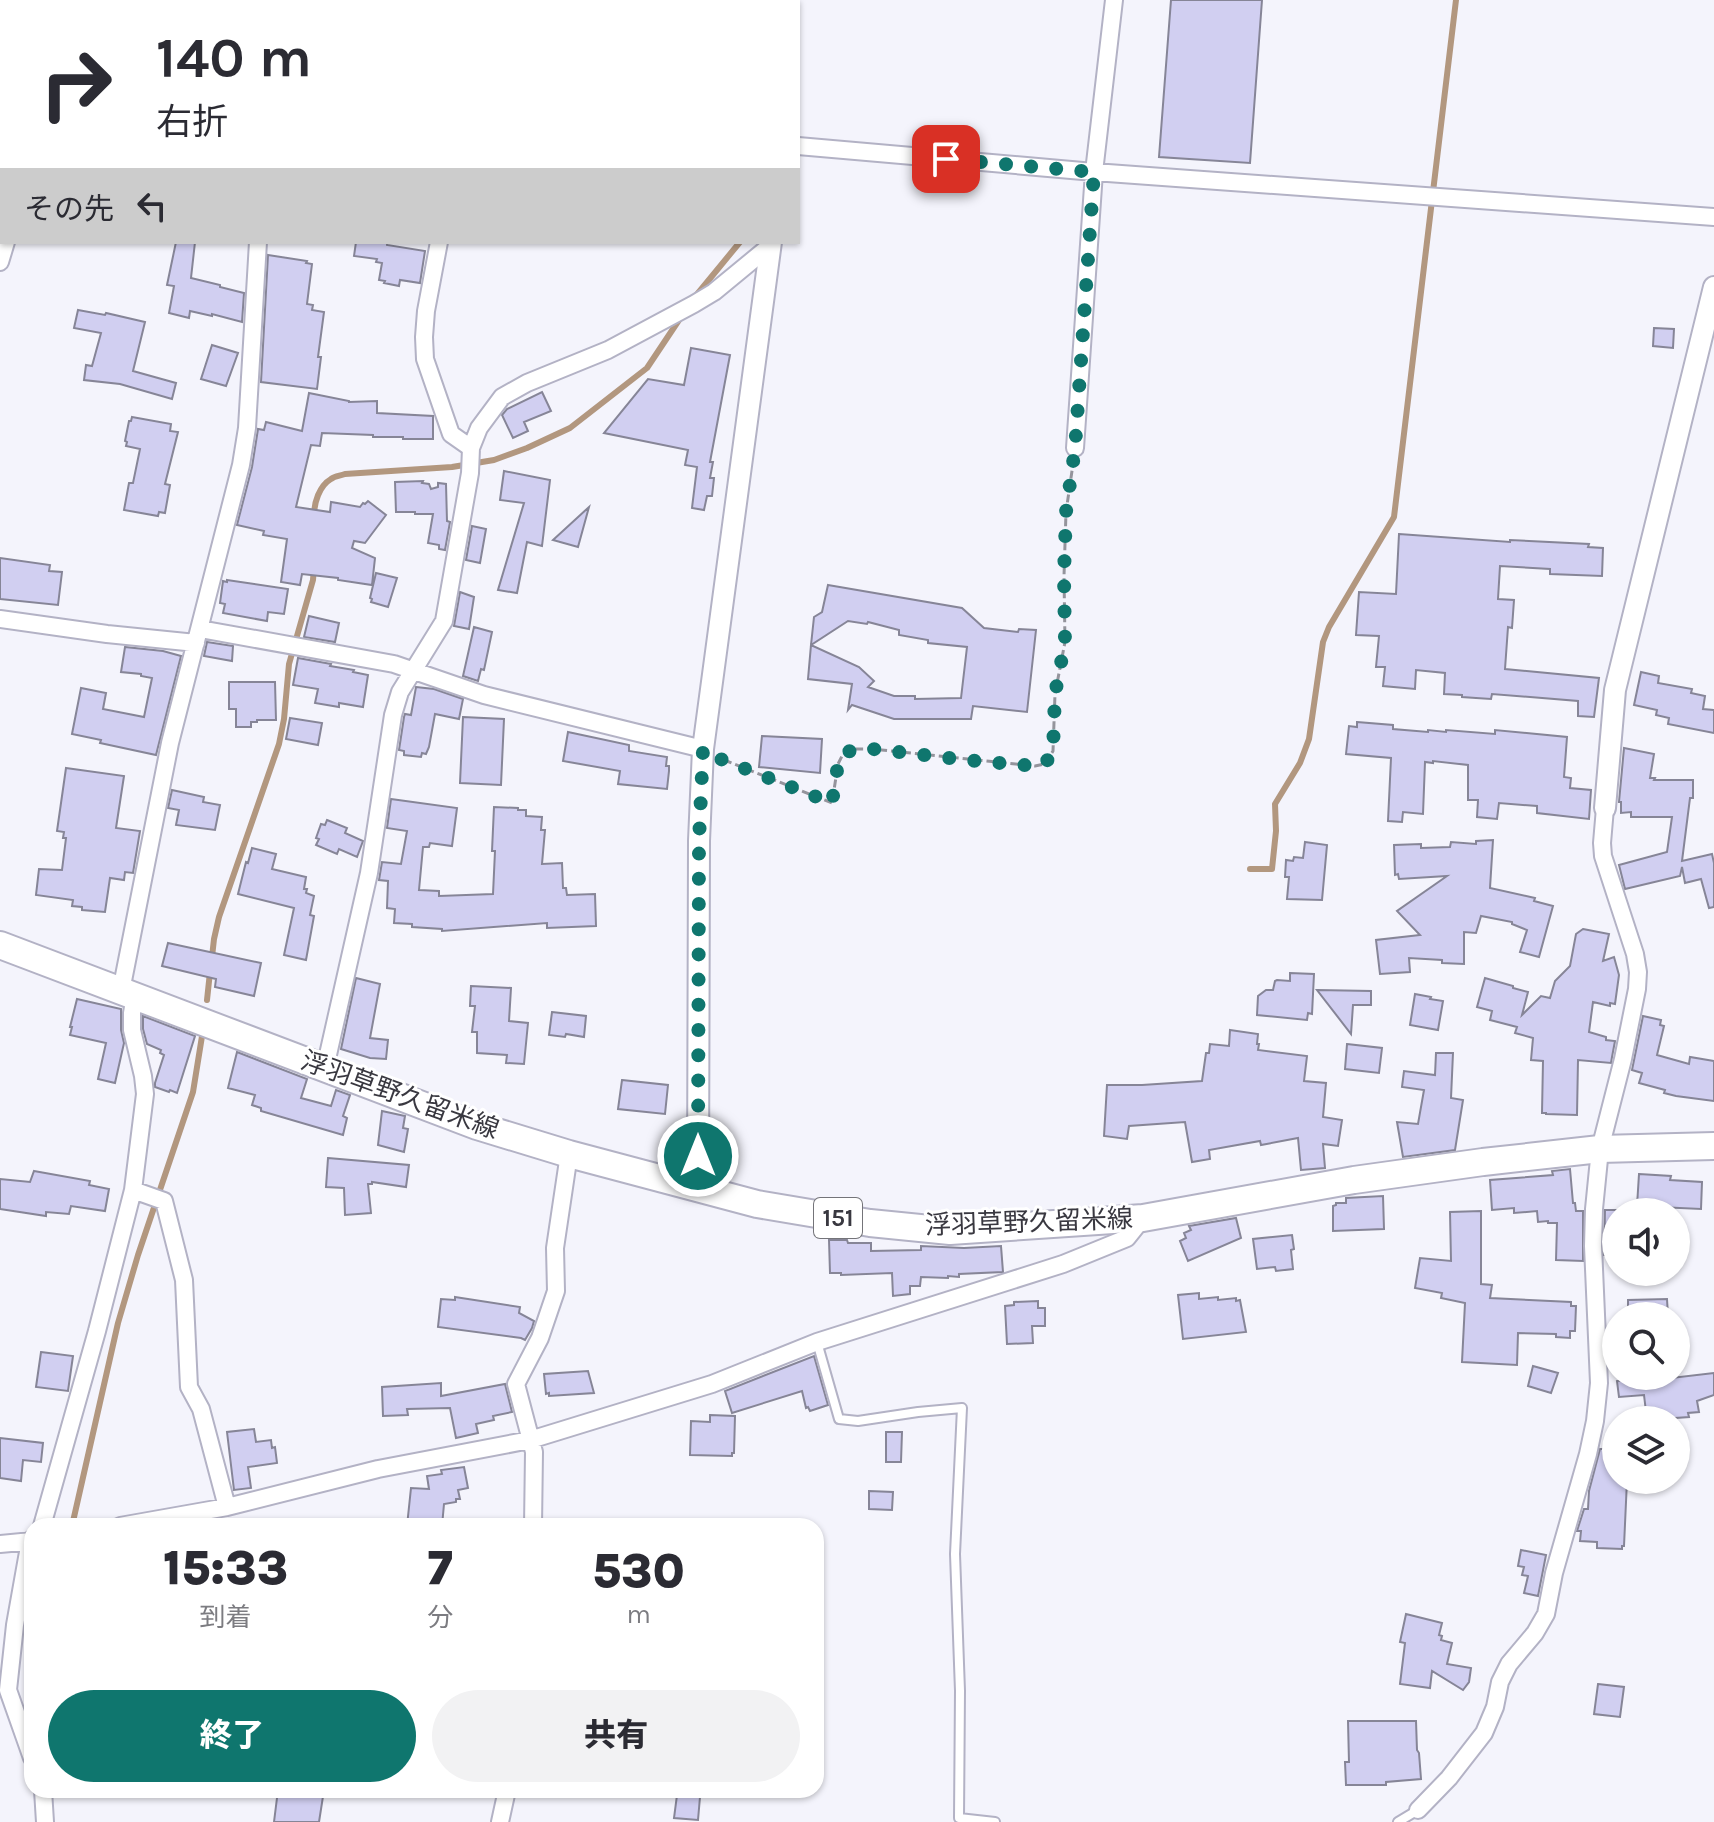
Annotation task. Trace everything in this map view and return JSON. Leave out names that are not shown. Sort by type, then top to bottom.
[{"type":"main road","name":"浮羽草野久留米線","points":[[0,945],[477,1126],[757,1204],[870,1223],[950,1231],[1143,1218],[1354,1180],[1483,1162],[1600,1149],[1714,1146]]},
{"type":"street","points":[[1075,448],[1094,172],[1114,0]]},
{"type":"street","points":[[800,146],[1094,172],[1714,217]]},
{"type":"street","points":[[44,1518],[133,1190],[145,1094],[128,993],[170,743],[241,465],[247,428],[258,244]]},
{"type":"street","points":[[439,244],[426,311],[425,359],[451,434],[471,459]]},
{"type":"street","points":[[325,1068],[369,873],[393,715],[400,692],[444,621],[479,428],[502,397],[527,383],[608,350],[694,304],[714,292],[771,244]]},
{"type":"street","points":[[698,1188],[699,841],[703,749],[771,244]]},
{"type":"street","points":[[1418,1810],[1449,1778],[1484,1733],[1509,1664],[1535,1633],[1546,1614],[1595,1421],[1599,1383],[1593,1222],[1600,1149],[1623,1059],[1638,972],[1603,856],[1615,690],[1714,287]]},
{"type":"street","points":[[0,619],[107,634],[198,636],[292,647],[394,664],[484,695],[703,749]]},
{"type":"street","points":[[533,1518],[534,1452],[516,1384],[540,1338],[556,1291],[555,1248],[569,1154]]},
{"type":"street","points":[[133,1190],[158,1199],[184,1280],[189,1387],[201,1409],[227,1507]]},
{"type":"street","points":[[165,1518],[227,1507],[378,1469],[530,1440],[712,1384],[817,1342],[1063,1264],[1127,1238],[1143,1218]]},
{"type":"street","points":[[0,1544],[24,1541]]},
{"type":"street","points":[[24,1577],[8,1690],[24,1735]]},
{"type":"street","points":[[44,1798],[45,1822]]},
{"type":"street","points":[[500,1822],[505,1798]]},
{"type":"lane","points":[[817,1342],[839,1419],[858,1421],[962,1408],[955,1554],[960,1691],[959,1818],[995,1822]]},
{"type":"lane","points":[[1398,1822],[1418,1810]]},
{"type":"path","points":[[703,749],[718,758],[832,803],[838,764],[843,754],[855,749],[1022,765],[1045,764],[1053,751],[1055,694],[1065,642],[1066,512],[1075,448]]},
{"type":"building","points":[[1171,0],[1262,0],[1250,163],[1159,157]]},
{"type":"building","points":[[176,244],[195,244],[191,278],[244,293],[242,322],[190,311],[189,318],[169,313],[174,286],[167,285]]},
{"type":"building","points":[[356,244],[387,244],[425,251],[420,283],[400,280],[399,286],[384,283],[379,280],[382,263],[376,262],[377,259],[354,256]]},
{"type":"building","points":[[268,255],[312,264],[307,304],[313,305],[312,310],[324,312],[317,389],[261,382]]},
{"type":"building","points":[[78,310],[145,322],[133,371],[176,383],[172,399],[120,384],[84,380],[86,365],[92,366],[101,333],[74,328]]},
{"type":"building","points":[[1654,328],[1674,329],[1673,348],[1653,346]]},
{"type":"building","points":[[212,345],[238,353],[226,386],[201,379]]},
{"type":"building","points":[[691,348],[730,355],[710,462],[713,462],[710,478],[714,478],[712,496],[707,496],[704,510],[692,508],[697,467],[685,465],[688,450],[604,433],[648,379],[684,385]]},
{"type":"building","points":[[542,392],[551,411],[524,422],[528,431],[513,438],[502,415],[507,409]]},
{"type":"building","points":[[309,393],[349,402],[377,401],[377,413],[433,416],[433,439],[322,433],[320,446],[311,445],[296,507],[330,512],[331,502],[360,507],[368,501],[386,515],[365,543],[354,541],[352,548],[375,558],[372,585],[302,574],[300,585],[281,582],[287,539],[263,535],[264,531],[237,525],[258,429],[264,430],[266,422],[302,431]]},
{"type":"building","points":[[132,417],[171,424],[170,431],[178,432],[165,484],[170,485],[165,513],[159,512],[158,516],[124,510],[140,449],[126,446]]},
{"type":"building","points":[[504,471],[550,480],[542,546],[527,542],[517,593],[498,590],[524,503],[500,500]]},
{"type":"building","points":[[423,481],[431,489],[438,487],[438,483],[446,484],[447,521],[450,522],[445,550],[428,543],[433,514],[396,512],[395,482]]},
{"type":"building","points":[[589,507],[578,547],[553,540]]},
{"type":"building","points":[[472,526],[486,529],[480,563],[466,560]]},
{"type":"building","points":[[1399,534],[1589,544],[1588,547],[1603,548],[1602,576],[1550,574],[1550,569],[1500,566],[1498,599],[1514,600],[1512,628],[1508,627],[1505,669],[1599,678],[1594,717],[1578,716],[1578,701],[1492,694],[1491,699],[1444,694],[1445,673],[1416,670],[1415,689],[1383,686],[1385,667],[1376,667],[1379,636],[1356,635],[1359,592],[1396,594]]},
{"type":"building","points":[[0,558],[50,565],[49,571],[62,572],[58,605],[0,599]]},
{"type":"building","points":[[376,573],[397,578],[388,607],[371,602]]},
{"type":"building","points":[[223,581],[288,589],[284,614],[268,612],[267,621],[223,613],[225,604],[220,603]]},
{"type":"building","points":[[828,585],[962,608],[984,628],[1018,632],[1019,629],[1036,630],[1027,712],[973,706],[971,719],[894,719],[852,705],[848,710],[852,684],[808,679],[811,645],[814,617],[822,612]],"holes":[[[848,621],[868,622],[899,630],[899,635],[928,640],[928,643],[967,647],[961,698],[915,699],[915,696],[894,696],[868,687],[874,681],[859,667],[811,645]]]},
{"type":"building","points":[[460,592],[474,597],[469,629],[454,626]]},
{"type":"building","points":[[309,616],[339,623],[335,642],[304,637]]},
{"type":"building","points":[[474,627],[492,632],[484,670],[481,669],[478,681],[463,676]]},
{"type":"building","points":[[207,642],[233,646],[232,661],[204,656]]},
{"type":"building","points":[[125,647],[181,656],[156,755],[72,734],[81,688],[106,693],[103,709],[144,717],[152,678],[121,672]]},
{"type":"building","points":[[298,658],[368,675],[363,707],[315,703],[318,689],[293,685]]},
{"type":"building","points":[[1641,672],[1659,676],[1658,683],[1692,689],[1691,693],[1705,696],[1703,709],[1714,710],[1714,733],[1668,724],[1669,718],[1656,715],[1657,710],[1634,705]]},
{"type":"building","points":[[229,682],[275,682],[276,720],[257,720],[251,722],[251,727],[236,727],[236,709],[229,709]]},
{"type":"building","points":[[416,687],[434,689],[463,699],[459,719],[435,714],[429,747],[421,757],[404,755],[404,751],[399,750],[404,717],[405,714],[411,715]]},
{"type":"building","points":[[463,717],[504,719],[501,785],[460,783]]},
{"type":"building","points":[[290,718],[322,723],[318,745],[286,739]]},
{"type":"building","points":[[1357,722],[1428,732],[1446,730],[1495,734],[1495,730],[1567,737],[1564,777],[1571,778],[1570,788],[1591,790],[1589,819],[1537,813],[1537,806],[1499,803],[1497,819],[1477,817],[1478,800],[1468,800],[1468,765],[1433,761],[1425,762],[1423,814],[1403,812],[1402,822],[1388,821],[1391,758],[1346,754],[1349,726],[1357,727]]},
{"type":"building","points":[[568,732],[629,745],[629,751],[667,757],[667,789],[618,784],[620,771],[563,761]]},
{"type":"building","points":[[762,736],[822,739],[820,773],[759,767]]},
{"type":"building","points":[[1624,748],[1654,754],[1650,778],[1654,780],[1693,780],[1693,798],[1690,798],[1682,861],[1712,854],[1714,907],[1709,908],[1701,879],[1685,883],[1682,867],[1680,876],[1625,889],[1619,865],[1667,852],[1672,817],[1631,817],[1631,812],[1621,813],[1619,802]]},
{"type":"building","points":[[66,768],[124,776],[116,828],[140,831],[133,873],[125,872],[124,880],[110,878],[105,912],[82,910],[82,907],[72,906],[73,900],[36,895],[39,869],[62,870],[66,838],[63,838],[64,832],[57,831]]},
{"type":"building","points":[[172,790],[204,797],[203,802],[220,805],[215,830],[176,825],[179,810],[168,808]]},
{"type":"building","points":[[391,799],[457,808],[452,846],[430,843],[429,847],[423,847],[419,890],[439,891],[439,896],[493,894],[494,807],[518,808],[526,810],[526,816],[542,817],[541,830],[545,830],[542,864],[562,863],[563,888],[566,888],[567,895],[595,894],[596,926],[547,928],[547,923],[442,931],[394,923],[395,909],[387,908],[388,881],[379,880],[382,862],[401,864],[407,831],[387,828]]},
{"type":"building","points":[[327,820],[347,828],[345,833],[363,841],[357,857],[339,849],[337,854],[316,845],[321,824],[325,825]]},
{"type":"building","points":[[1493,840],[1490,888],[1535,898],[1534,901],[1553,906],[1539,957],[1520,952],[1527,930],[1512,922],[1481,916],[1476,933],[1464,932],[1464,964],[1409,958],[1410,972],[1380,974],[1376,940],[1420,935],[1397,911],[1447,876],[1399,879],[1398,874],[1395,875],[1394,845],[1450,847],[1451,842],[1476,844],[1476,841]]},
{"type":"building","points":[[1305,842],[1327,845],[1322,900],[1287,899],[1289,877],[1285,877],[1286,860],[1303,858]]},
{"type":"building","points":[[252,848],[276,854],[272,869],[306,877],[304,889],[314,896],[310,915],[314,916],[306,960],[284,955],[294,908],[238,894]]},
{"type":"building","points":[[1583,929],[1609,934],[1603,961],[1614,957],[1619,975],[1615,1004],[1610,1003],[1610,1006],[1593,1002],[1589,1032],[1615,1041],[1611,1063],[1578,1060],[1577,1115],[1546,1114],[1542,1113],[1543,1061],[1531,1060],[1533,1038],[1515,1033],[1517,1027],[1490,1020],[1492,1011],[1477,1007],[1485,978],[1528,992],[1522,1015],[1541,996],[1550,998],[1555,981],[1570,966],[1576,934]]},
{"type":"building","points":[[168,943],[261,963],[254,996],[215,987],[216,979],[162,966]]},
{"type":"building","points":[[1290,973],[1314,974],[1312,1014],[1308,1013],[1307,1020],[1257,1015],[1258,996],[1266,990],[1273,990],[1277,980],[1290,981]]},
{"type":"building","points":[[356,978],[380,984],[370,1038],[388,1040],[386,1059],[370,1058],[341,1049]]},
{"type":"building","points":[[471,986],[511,988],[509,1021],[528,1023],[524,1064],[506,1063],[507,1055],[477,1053],[477,1032],[472,1032],[475,1006],[470,1006]]},
{"type":"building","points":[[1317,990],[1371,991],[1371,1005],[1353,1005],[1351,1034]]},
{"type":"building","points":[[1415,994],[1443,1001],[1438,1030],[1410,1025]]},
{"type":"building","points":[[77,999],[121,1009],[124,1043],[115,1083],[98,1079],[106,1043],[70,1035]]},
{"type":"building","points":[[552,1012],[586,1016],[584,1037],[549,1035]]},
{"type":"building","points":[[143,1016],[195,1036],[177,1093],[155,1087],[164,1055],[160,1053],[161,1050],[147,1044]]},
{"type":"building","points":[[1643,1016],[1661,1020],[1660,1025],[1664,1026],[1657,1055],[1689,1064],[1690,1057],[1714,1061],[1714,1101],[1676,1096],[1639,1083],[1642,1073],[1632,1070]]},
{"type":"building","points":[[1230,1030],[1258,1034],[1258,1050],[1307,1056],[1304,1081],[1326,1083],[1323,1117],[1342,1120],[1338,1146],[1323,1144],[1325,1168],[1301,1170],[1298,1138],[1209,1150],[1210,1159],[1192,1162],[1185,1122],[1129,1126],[1127,1139],[1104,1136],[1107,1085],[1202,1081],[1210,1044],[1229,1046]]},
{"type":"building","points":[[1347,1044],[1382,1048],[1379,1073],[1345,1069]]},
{"type":"building","points":[[237,1052],[307,1079],[301,1098],[331,1106],[336,1090],[350,1095],[343,1116],[347,1118],[343,1135],[261,1111],[261,1108],[252,1105],[255,1095],[228,1088]]},
{"type":"building","points":[[1436,1053],[1453,1053],[1451,1098],[1463,1100],[1455,1150],[1403,1157],[1397,1122],[1418,1124],[1424,1090],[1402,1087],[1404,1071],[1435,1075]]},
{"type":"building","points":[[622,1080],[668,1085],[665,1114],[618,1109]]},
{"type":"building","points":[[382,1111],[405,1116],[403,1128],[408,1129],[404,1152],[378,1145]]},
{"type":"building","points":[[328,1158],[409,1165],[406,1187],[372,1182],[368,1184],[371,1213],[345,1215],[344,1188],[326,1187]]},
{"type":"building","points":[[1570,1169],[1573,1203],[1576,1211],[1583,1211],[1583,1261],[1556,1260],[1557,1223],[1538,1222],[1537,1211],[1514,1213],[1514,1208],[1492,1210],[1490,1180],[1553,1175],[1552,1171]]},
{"type":"building","points":[[34,1171],[90,1181],[89,1185],[109,1189],[105,1211],[71,1206],[69,1214],[46,1212],[46,1216],[0,1209],[0,1179],[30,1182]]},
{"type":"building","points":[[1639,1174],[1702,1182],[1701,1209],[1690,1208],[1690,1198],[1638,1198]]},
{"type":"building","points":[[1383,1196],[1384,1229],[1333,1231],[1333,1206],[1336,1203],[1346,1203],[1346,1198]]},
{"type":"building","points":[[1481,1211],[1481,1284],[1492,1285],[1490,1298],[1571,1302],[1571,1306],[1576,1306],[1575,1331],[1570,1331],[1570,1338],[1556,1337],[1556,1334],[1518,1333],[1517,1365],[1462,1362],[1465,1303],[1441,1298],[1442,1293],[1415,1288],[1420,1258],[1451,1261],[1450,1212]]},
{"type":"building","points":[[1236,1218],[1241,1238],[1188,1261],[1180,1241],[1186,1238],[1184,1233],[1191,1230],[1189,1226]]},
{"type":"building","points":[[1292,1235],[1293,1269],[1257,1269],[1253,1239]]},
{"type":"building","points":[[829,1240],[871,1243],[871,1251],[921,1250],[921,1246],[1001,1246],[1003,1272],[959,1274],[959,1277],[948,1278],[921,1277],[920,1286],[910,1286],[910,1294],[893,1296],[892,1273],[830,1273]]},
{"type":"building","points":[[1199,1293],[1199,1299],[1218,1297],[1218,1300],[1240,1300],[1246,1332],[1183,1339],[1178,1295]]},
{"type":"building","points":[[455,1297],[520,1307],[519,1313],[534,1321],[532,1328],[525,1340],[438,1327],[441,1299],[455,1300]]},
{"type":"building","points":[[1667,1299],[1667,1302],[1628,1302]]},
{"type":"building","points":[[1038,1301],[1038,1308],[1045,1308],[1045,1326],[1032,1326],[1033,1343],[1007,1344],[1005,1306],[1014,1305],[1014,1302]]},
{"type":"building","points":[[41,1352],[73,1356],[68,1391],[36,1387]]},
{"type":"building","points":[[814,1356],[828,1405],[810,1411],[806,1408],[802,1391],[732,1413],[725,1391]]},
{"type":"building","points":[[1533,1366],[1558,1373],[1551,1393],[1528,1386]]},
{"type":"building","points":[[588,1371],[594,1393],[546,1394],[544,1374]]},
{"type":"building","points":[[1714,1373],[1714,1395],[1697,1401],[1699,1412],[1690,1413],[1690,1406],[1645,1406],[1644,1395],[1619,1397],[1618,1390],[1690,1390],[1690,1376]]},
{"type":"building","points":[[441,1383],[441,1396],[505,1384],[512,1412],[476,1424],[478,1433],[456,1438],[450,1408],[407,1409],[408,1415],[383,1416],[382,1387]]},
{"type":"building","points":[[710,1415],[735,1416],[732,1456],[690,1455],[691,1421],[710,1422]]},
{"type":"building","points":[[254,1429],[256,1442],[271,1440],[277,1463],[248,1467],[251,1488],[234,1490],[227,1432]]},
{"type":"building","points":[[886,1432],[902,1432],[901,1462],[886,1462]]},
{"type":"building","points":[[0,1438],[43,1443],[41,1462],[23,1460],[21,1481],[0,1478]]},
{"type":"building","points":[[1602,1449],[1602,1494],[1626,1494],[1622,1549],[1597,1548],[1597,1542],[1580,1541],[1581,1531],[1577,1531],[1584,1509],[1588,1509],[1589,1491]]},
{"type":"building","points":[[464,1467],[468,1488],[458,1490],[460,1499],[456,1502],[444,1504],[443,1518],[408,1518],[411,1488],[429,1489],[427,1476],[442,1474],[441,1470]]},
{"type":"building","points":[[869,1491],[893,1492],[892,1510],[869,1509]]},
{"type":"building","points":[[1521,1550],[1546,1555],[1538,1596],[1524,1593],[1528,1576],[1522,1575],[1524,1567],[1518,1566]]},
{"type":"building","points":[[1406,1614],[1442,1623],[1441,1640],[1452,1643],[1447,1664],[1471,1668],[1469,1682],[1463,1690],[1432,1671],[1430,1688],[1400,1684],[1405,1643],[1400,1642]]},
{"type":"building","points":[[1598,1684],[1624,1687],[1620,1717],[1594,1714]]},
{"type":"building","points":[[1348,1721],[1416,1721],[1421,1779],[1386,1782],[1386,1785],[1346,1785]]},
{"type":"building","points":[[277,1798],[323,1798],[319,1822],[274,1822]]},
{"type":"building","points":[[677,1798],[700,1798],[698,1820],[674,1818]]},
{"type":"waterway","points":[[1250,869],[1272,869],[1275,804],[1300,763],[1309,739],[1323,642],[1394,517],[1456,0]]},
{"type":"waterway","points":[[694,298],[738,244]]},
{"type":"waterway","points":[[314,516],[320,490],[336,477],[452,467],[494,460],[570,428],[647,368],[681,317]]},
{"type":"waterway","points":[[212,957],[219,917],[279,744],[289,664],[314,567]]},
{"type":"waterway","points":[[207,1000],[210,972]]},
{"type":"waterway","points":[[74,1518],[118,1323],[193,1092],[203,1030]]},
{"type":"route","points":[[698,1156],[699,841],[703,749],[718,758],[832,803],[838,764],[843,754],[855,749],[1035,766],[1045,764],[1053,751],[1055,694],[1065,642],[1066,512],[1075,448],[1094,172],[946,159]]}]
